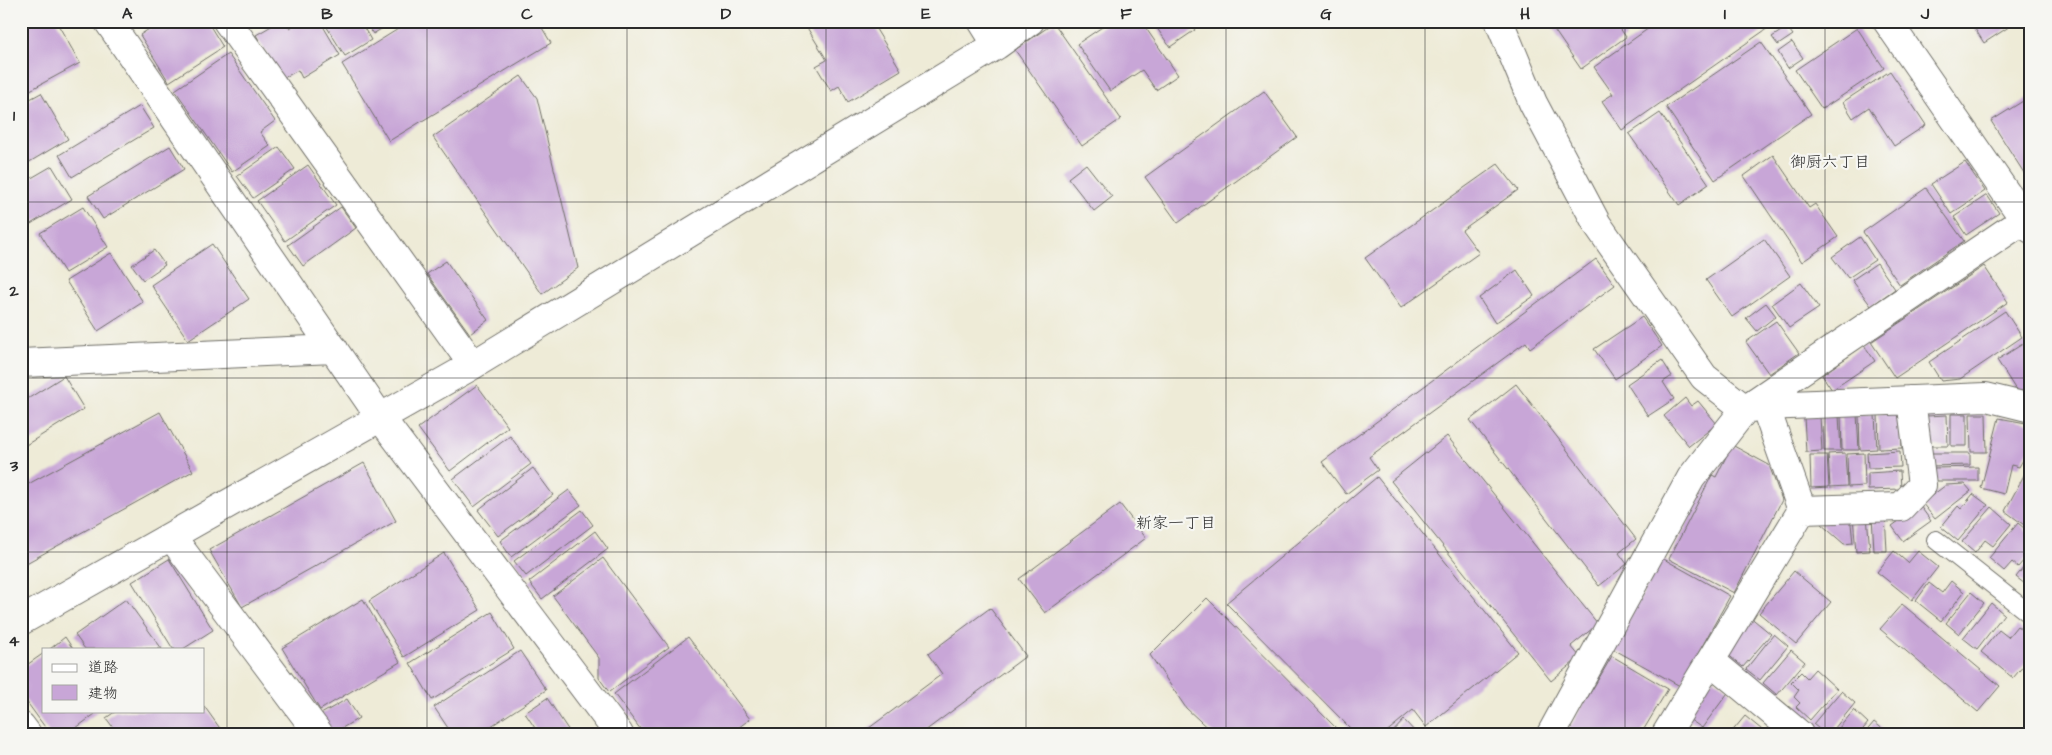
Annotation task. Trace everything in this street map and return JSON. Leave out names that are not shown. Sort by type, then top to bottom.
[{"type":"street","points":[[108,21],[380,417],[613,732]]},
{"type":"street","points":[[982,21],[997,45]]},
{"type":"street","points":[[21,621],[473,365],[997,45],[1030,21]]},
{"type":"street","points":[[1500,21],[1533,102],[1597,224],[1704,377],[1755,407],[1986,397],[2031,408]]},
{"type":"street","points":[[1551,734],[1691,478],[1755,407],[2028,221],[1886,21]]},
{"type":"street","points":[[237,24],[473,365]]},
{"type":"street","points":[[21,363],[334,348]]},
{"type":"street","points":[[1802,510],[1901,507],[1922,485],[1911,400]]},
{"type":"street","points":[[1755,407],[1802,510]]},
{"type":"street","points":[[1666,734],[1802,510]]},
{"type":"street","points":[[171,536],[318,734]]},
{"type":"street","points":[[1711,661],[1799,734]]},
{"type":"street","points":[[21,726],[27,734]]},
{"type":"lane","points":[[1936,540],[2031,615]]},
{"type":"building","points":[[28,21],[56,21],[80,63],[21,95],[21,25]]},
{"type":"building","points":[[161,21],[207,21],[223,47],[169,82],[140,35]]},
{"type":"building","points":[[280,21],[285,21],[289,28],[300,21],[320,21],[340,55],[302,78],[298,70],[282,79],[256,35]]},
{"type":"building","points":[[323,21],[360,21],[371,40],[345,56]]},
{"type":"building","points":[[365,21],[394,21],[373,34]]},
{"type":"building","points":[[411,21],[538,21],[551,43],[389,141],[342,64]]},
{"type":"building","points":[[803,21],[871,21],[901,70],[848,102],[839,86],[831,91],[816,66],[827,60]]},
{"type":"building","points":[[1111,21],[1141,21],[1178,75],[1156,90],[1142,70],[1110,91],[1077,44]]},
{"type":"building","points":[[1152,21],[1189,21],[1195,30],[1170,47]]},
{"type":"building","points":[[1548,21],[1615,21],[1626,37],[1581,69]]},
{"type":"building","points":[[1659,21],[1778,21],[1622,130],[1602,101],[1613,94],[1594,67]]},
{"type":"building","points":[[1970,21],[2018,21],[1984,43]]},
{"type":"building","points":[[1054,23],[1121,119],[1082,146],[1015,50]]},
{"type":"building","points":[[1787,27],[1793,35],[1778,45],[1772,37]]},
{"type":"building","points":[[1857,28],[1884,68],[1822,109],[1795,70]]},
{"type":"building","points":[[1761,42],[1811,114],[1715,180],[1666,107]]},
{"type":"building","points":[[1792,42],[1803,58],[1788,68],[1778,52]]},
{"type":"building","points":[[228,54],[275,121],[260,132],[270,146],[232,172],[175,90]]},
{"type":"building","points":[[1890,71],[1926,125],[1894,146],[1869,107],[1853,118],[1843,102]]},
{"type":"building","points":[[521,76],[537,98],[578,268],[542,294],[433,137]]},
{"type":"building","points":[[1264,91],[1297,137],[1178,223],[1145,177]]},
{"type":"building","points":[[41,93],[68,139],[21,167],[21,104]]},
{"type":"building","points":[[2031,96],[2031,173],[2026,176],[1991,121]]},
{"type":"building","points":[[140,106],[154,128],[72,177],[59,155]]},
{"type":"building","points":[[1660,113],[1709,184],[1679,205],[1629,134]]},
{"type":"building","points":[[170,146],[184,169],[103,219],[88,196]]},
{"type":"building","points":[[279,147],[295,169],[253,198],[237,176]]},
{"type":"building","points":[[1773,155],[1809,208],[1815,204],[1838,237],[1802,262],[1744,176]]},
{"type":"building","points":[[1965,162],[1985,191],[1951,214],[1931,184]]},
{"type":"building","points":[[1086,164],[1112,197],[1094,211],[1068,178]]},
{"type":"building","points":[[1498,164],[1518,190],[1462,230],[1479,253],[1401,308],[1365,258]]},
{"type":"building","points":[[308,165],[336,205],[285,241],[257,201]]},
{"type":"building","points":[[52,166],[72,199],[29,225],[21,211],[21,184]]},
{"type":"building","points":[[1926,188],[1964,241],[1900,285],[1863,232]]},
{"type":"building","points":[[1987,195],[1999,213],[1966,235],[1954,217]]},
{"type":"building","points":[[83,207],[108,247],[65,273],[40,233]]},
{"type":"building","points":[[341,207],[356,228],[303,266],[288,245]]},
{"type":"building","points":[[1860,237],[1875,260],[1848,278],[1832,257]]},
{"type":"building","points":[[1764,239],[1790,276],[1732,317],[1706,280]]},
{"type":"building","points":[[212,244],[249,299],[188,340],[151,285]]},
{"type":"building","points":[[154,250],[165,265],[143,280],[132,265]]},
{"type":"building","points":[[111,253],[143,302],[98,331],[66,281]]},
{"type":"building","points":[[1596,259],[1615,285],[1530,348],[1526,342],[1369,457],[1378,470],[1346,494],[1322,462]]},
{"type":"building","points":[[446,261],[488,320],[470,334],[427,274]]},
{"type":"building","points":[[1877,263],[1895,289],[1871,306],[1852,280]]},
{"type":"building","points":[[1984,266],[2008,302],[1895,378],[1871,342]]},
{"type":"building","points":[[1517,270],[1534,296],[1495,323],[1479,298]]},
{"type":"building","points":[[1801,283],[1819,308],[1789,328],[1772,304]]},
{"type":"building","points":[[1766,303],[1776,316],[1757,331],[1746,318]]},
{"type":"building","points":[[2005,311],[2022,337],[1960,379],[1941,381],[1929,362]]},
{"type":"building","points":[[1642,317],[1662,346],[1615,379],[1594,349]]},
{"type":"building","points":[[1776,321],[1799,353],[1769,374],[1746,342]]},
{"type":"building","points":[[2029,340],[2031,343],[2031,392],[2016,390],[1997,360]]},
{"type":"building","points":[[1864,345],[1875,361],[1832,390],[1822,375]]},
{"type":"building","points":[[1662,360],[1672,376],[1663,382],[1674,399],[1648,416],[1627,384]]},
{"type":"building","points":[[64,376],[84,409],[21,448],[21,403]]},
{"type":"building","points":[[1516,384],[1636,539],[1619,553],[1627,564],[1599,586],[1470,420]]},
{"type":"building","points":[[477,385],[508,427],[450,471],[418,428]]},
{"type":"building","points":[[1685,398],[1691,406],[1698,401],[1717,424],[1689,446],[1664,416]]},
{"type":"building","points":[[160,412],[193,471],[21,566],[21,488]]},
{"type":"building","points":[[1900,413],[1902,448],[1879,449],[1878,414]]},
{"type":"building","points":[[1857,414],[1859,450],[1842,450],[1841,415]]},
{"type":"building","points":[[1951,414],[1967,414],[1967,446],[1951,446]]},
{"type":"building","points":[[1970,414],[1986,414],[1987,452],[1971,452]]},
{"type":"building","points":[[1859,415],[1875,415],[1877,449],[1860,450]]},
{"type":"building","points":[[1947,415],[1948,446],[1928,446],[1927,416]]},
{"type":"building","points":[[1820,416],[1822,451],[1806,452],[1804,417]]},
{"type":"building","points":[[1823,416],[1839,416],[1841,451],[1824,451]]},
{"type":"building","points":[[1999,418],[2031,424],[2031,446],[2019,467],[2011,465],[2004,494],[1981,488]]},
{"type":"building","points":[[510,436],[531,464],[474,507],[453,479]]},
{"type":"building","points":[[1447,436],[1598,624],[1571,646],[1580,657],[1551,681],[1391,481]]},
{"type":"building","points":[[1732,445],[1769,465],[1782,500],[1734,593],[1669,559],[1712,475],[1716,477]]},
{"type":"building","points":[[1900,451],[1901,467],[1868,468],[1867,453]]},
{"type":"building","points":[[1845,453],[1847,486],[1830,487],[1828,454]]},
{"type":"building","points":[[1864,453],[1865,486],[1848,487],[1847,454]]},
{"type":"building","points":[[1930,453],[1970,453],[1970,465],[1930,466]]},
{"type":"building","points":[[1810,455],[1827,455],[1829,487],[1811,488]]},
{"type":"building","points":[[2031,462],[2031,530],[2005,511]]},
{"type":"building","points":[[364,463],[396,521],[242,607],[209,550]]},
{"type":"building","points":[[1978,467],[1978,481],[1934,481],[1933,468]]},
{"type":"building","points":[[533,468],[553,495],[498,536],[478,510]]},
{"type":"building","points":[[1900,471],[1901,489],[1868,490],[1868,473]]},
{"type":"building","points":[[1377,477],[1518,652],[1426,727],[1413,710],[1384,734],[1356,734],[1226,603]]},
{"type":"building","points":[[1965,484],[1971,491],[1935,519],[1922,503],[1946,485]]},
{"type":"building","points":[[569,490],[581,505],[511,557],[500,541]]},
{"type":"building","points":[[1973,494],[1988,505],[1958,541],[1941,527],[1958,506],[1961,509]]},
{"type":"building","points":[[1120,504],[1146,538],[1045,613],[1019,579]]},
{"type":"building","points":[[1920,506],[1931,521],[1903,541],[1892,526]]},
{"type":"building","points":[[1992,507],[2011,524],[1993,546],[1985,540],[1975,553],[1962,542]]},
{"type":"building","points":[[582,510],[593,525],[526,576],[514,561]]},
{"type":"building","points":[[1850,514],[1853,543],[1844,544],[1821,524],[1821,517]]},
{"type":"building","points":[[1885,515],[1887,551],[1874,551],[1872,516]]},
{"type":"building","points":[[1867,516],[1870,551],[1856,552],[1853,517]]},
{"type":"building","points":[[2018,523],[2031,534],[2031,552],[2018,567],[2012,562],[2004,571],[1989,558]]},
{"type":"building","points":[[595,531],[608,549],[542,599],[529,582]]},
{"type":"building","points":[[1894,551],[1908,563],[1918,551],[1938,567],[1912,600],[1877,572]]},
{"type":"building","points":[[444,553],[480,610],[404,657],[369,601]]},
{"type":"building","points":[[603,558],[669,647],[609,692],[599,678],[599,658],[553,596]]},
{"type":"building","points":[[1662,558],[1730,596],[1680,686],[1613,649]]},
{"type":"building","points":[[2031,558],[2031,578],[2025,584],[2016,577]]},
{"type":"building","points":[[169,559],[213,630],[185,648],[172,648],[132,582]]},
{"type":"building","points":[[1794,571],[1831,602],[1796,644],[1759,613]]},
{"type":"building","points":[[1951,581],[1964,592],[1941,621],[1916,601],[1929,583],[1942,593]]},
{"type":"building","points":[[1971,592],[1984,603],[1959,634],[1946,623]]},
{"type":"building","points":[[1207,598],[1342,734],[1214,734],[1186,708],[1150,655]]},
{"type":"building","points":[[126,599],[161,648],[84,648],[75,635]]},
{"type":"building","points":[[363,599],[400,662],[320,710],[282,648]]},
{"type":"building","points":[[1991,603],[2004,614],[1977,649],[1963,638]]},
{"type":"building","points":[[1902,604],[2000,686],[1978,712],[1880,629]]},
{"type":"building","points":[[990,608],[1026,656],[921,734],[861,734],[942,674],[928,654]]},
{"type":"building","points":[[492,612],[514,649],[432,700],[410,663]]},
{"type":"building","points":[[1749,616],[1771,634],[1743,667],[1726,653]]},
{"type":"building","points":[[2017,626],[2031,637],[2031,657],[2013,678],[1981,652],[1999,630],[2008,637]]},
{"type":"building","points":[[1774,634],[1788,646],[1760,680],[1746,669]]},
{"type":"building","points":[[65,637],[72,648],[51,648]]},
{"type":"building","points":[[688,637],[750,719],[730,734],[644,734],[614,694]]},
{"type":"building","points":[[1791,650],[1805,662],[1777,695],[1763,683]]},
{"type":"building","points":[[520,651],[546,690],[479,734],[452,734],[434,707]]},
{"type":"building","points":[[42,654],[42,712],[98,712],[68,734],[50,734],[21,694],[21,669]]},
{"type":"building","points":[[1612,656],[1668,689],[1641,734],[1566,734]]},
{"type":"building","points":[[1815,669],[1837,689],[1810,720],[1796,707],[1800,703],[1794,697],[1799,690],[1791,682],[1801,672],[1807,678]]},
{"type":"building","points":[[1713,678],[1730,690],[1702,728],[1686,717]]},
{"type":"building","points":[[1841,691],[1855,703],[1830,734],[1825,734],[1813,724]]},
{"type":"building","points":[[547,698],[571,734],[539,734],[525,713]]},
{"type":"building","points":[[347,699],[359,718],[332,734],[321,714]]},
{"type":"building","points":[[205,707],[224,734],[118,734],[106,718],[115,712],[205,712]]},
{"type":"building","points":[[1854,710],[1868,723],[1859,734],[1834,734]]},
{"type":"building","points":[[1745,716],[1767,734],[1730,734]]},
{"type":"building","points":[[1404,720],[1417,734],[1391,734]]},
{"type":"building","points":[[1874,722],[1889,734],[1864,734]]},
{"type":"district","name":"御厨六丁目","points":[[1830,162]]},
{"type":"district","name":"新家一丁目","points":[[1176,523]]}]
